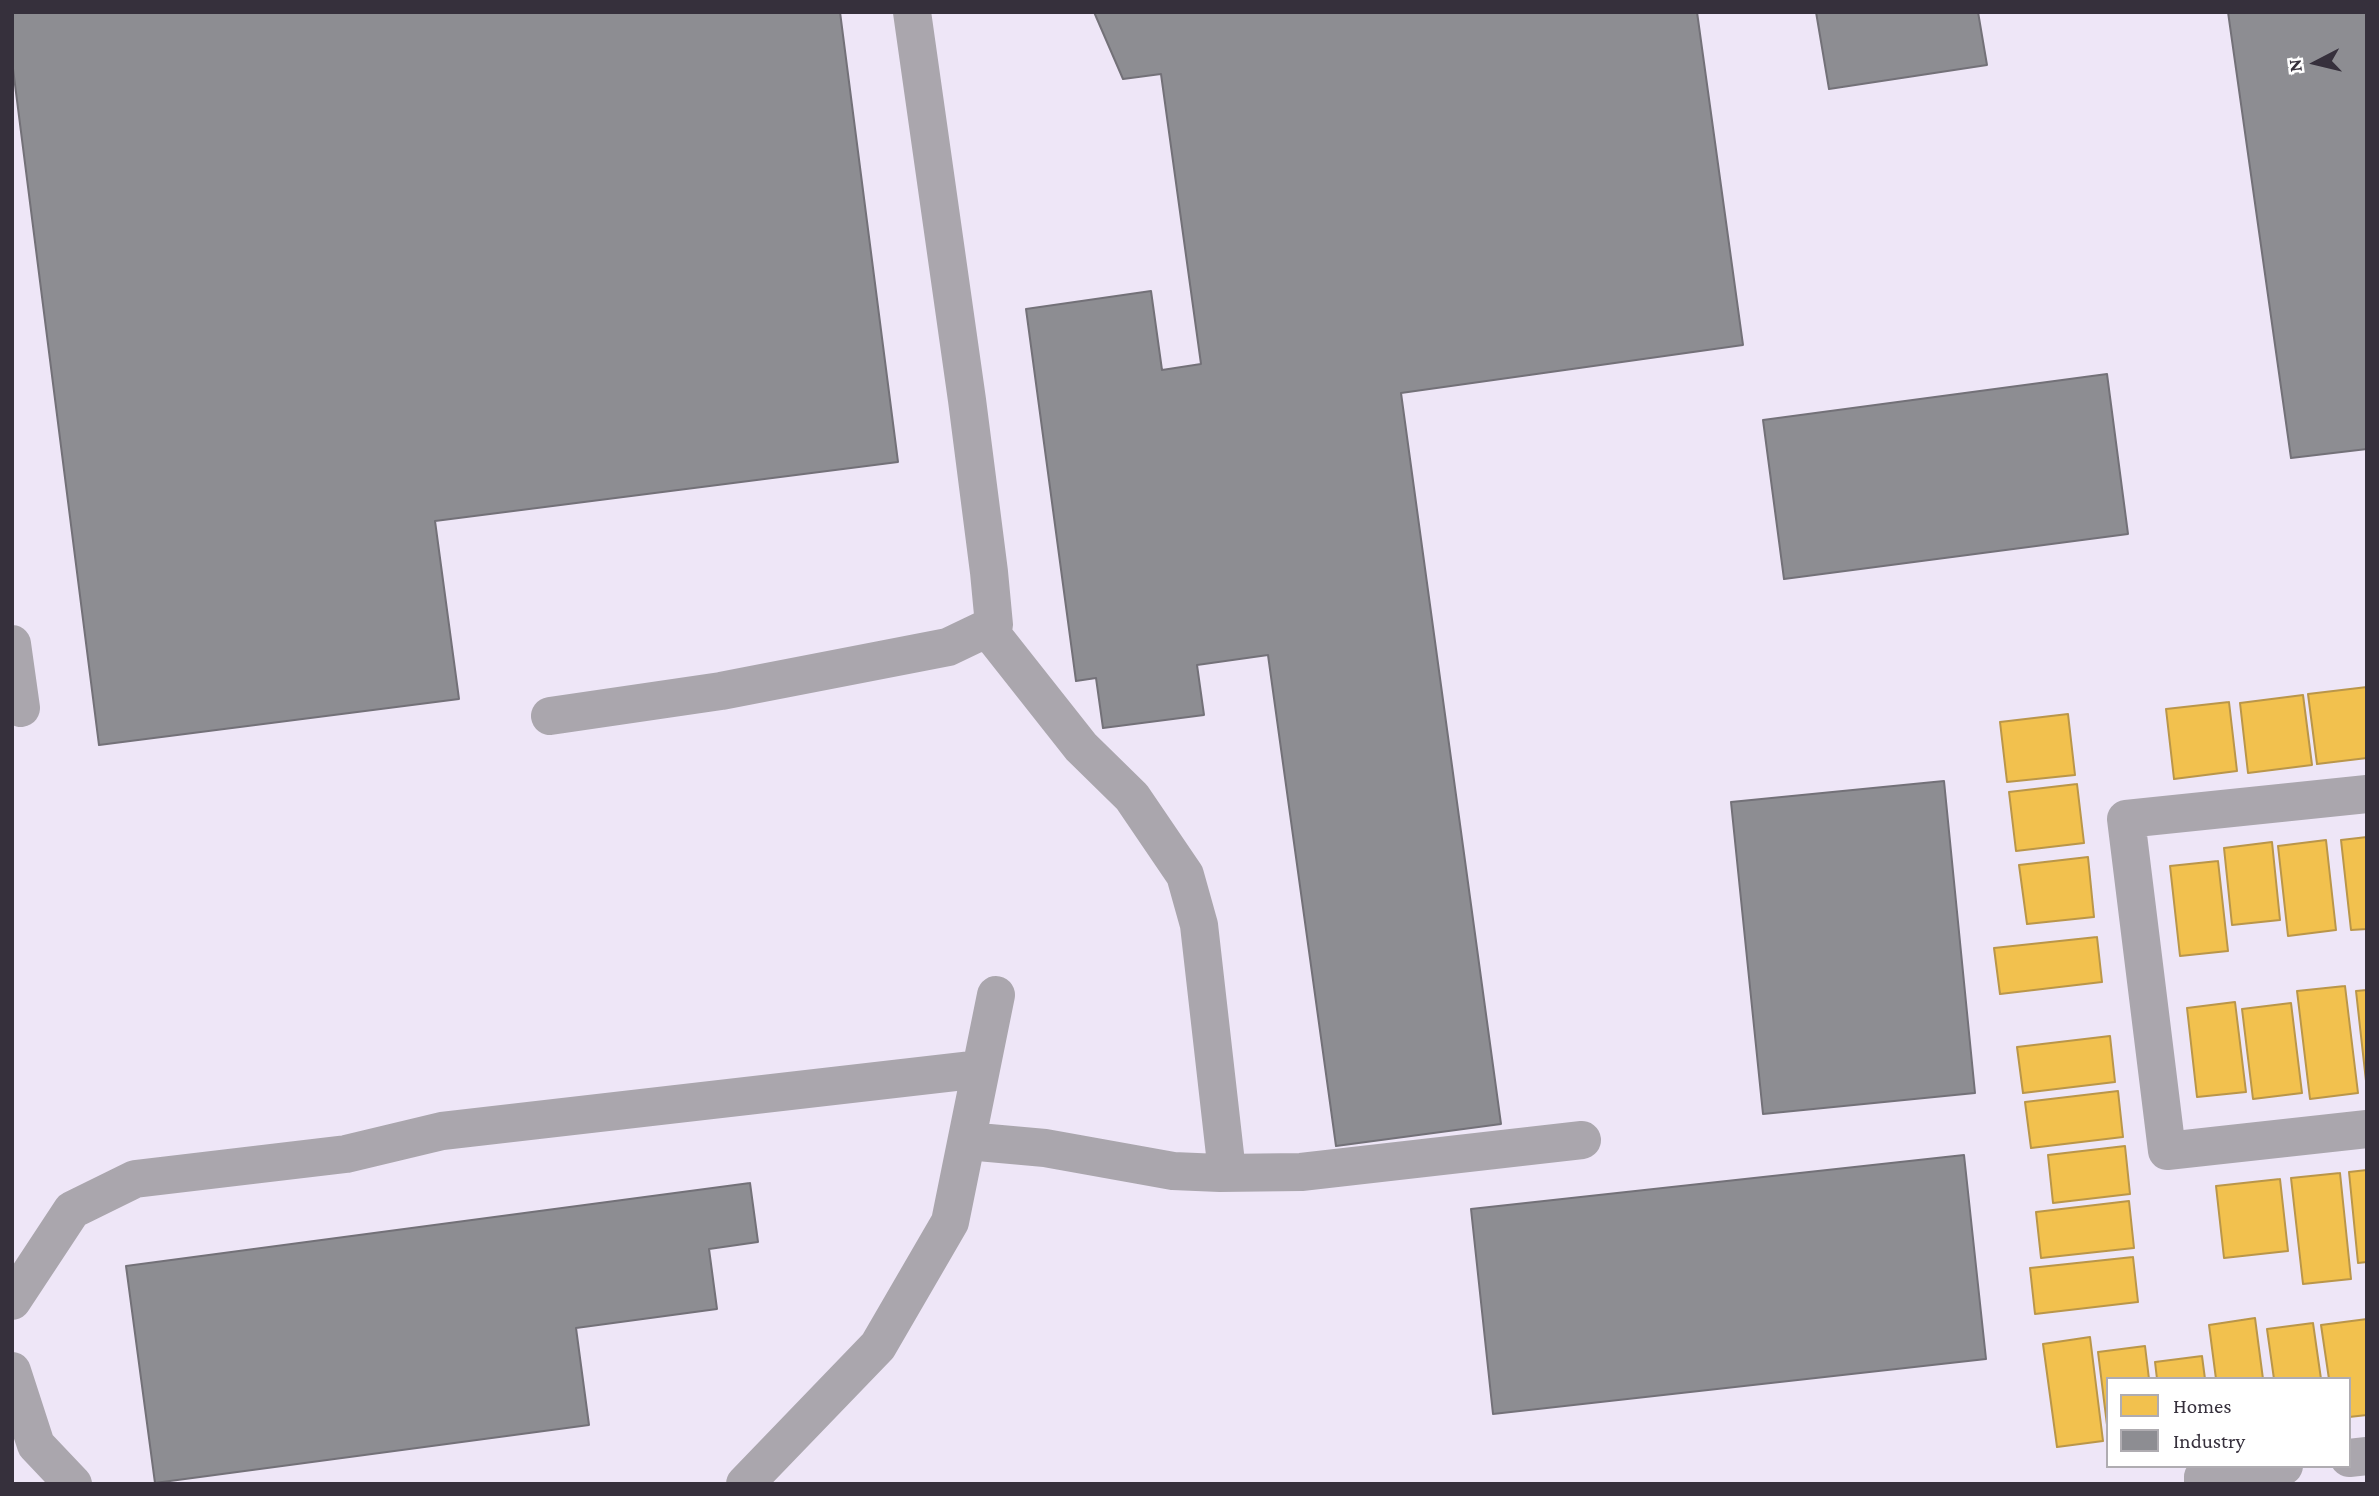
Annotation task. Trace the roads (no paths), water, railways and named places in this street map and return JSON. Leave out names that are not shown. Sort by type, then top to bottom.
[{"type":"street","points":[[550,716],[721,691],[948,647],[994,625],[966,387],[912,12]]},
{"type":"street","points":[[988,628],[1081,747],[1132,797],[1185,875],[1199,925],[1227,1172]]},
{"type":"street","points":[[12,644],[21,708]]},
{"type":"street","points":[[2367,794],[2126,819],[2167,1151],[2367,1129]]},
{"type":"street","points":[[745,1484],[878,1346],[950,1222],[996,995]]},
{"type":"street","points":[[12,1301],[72,1210],[135,1179],[346,1154],[442,1132],[981,1069]]},
{"type":"street","points":[[967,1141],[1058,1149],[1173,1171],[1301,1172],[1582,1140]]},
{"type":"street","points":[[12,1371],[36,1445],[73,1484]]},
{"type":"street","points":[[2203,1484],[2203,1477],[2269,1468]]}]
